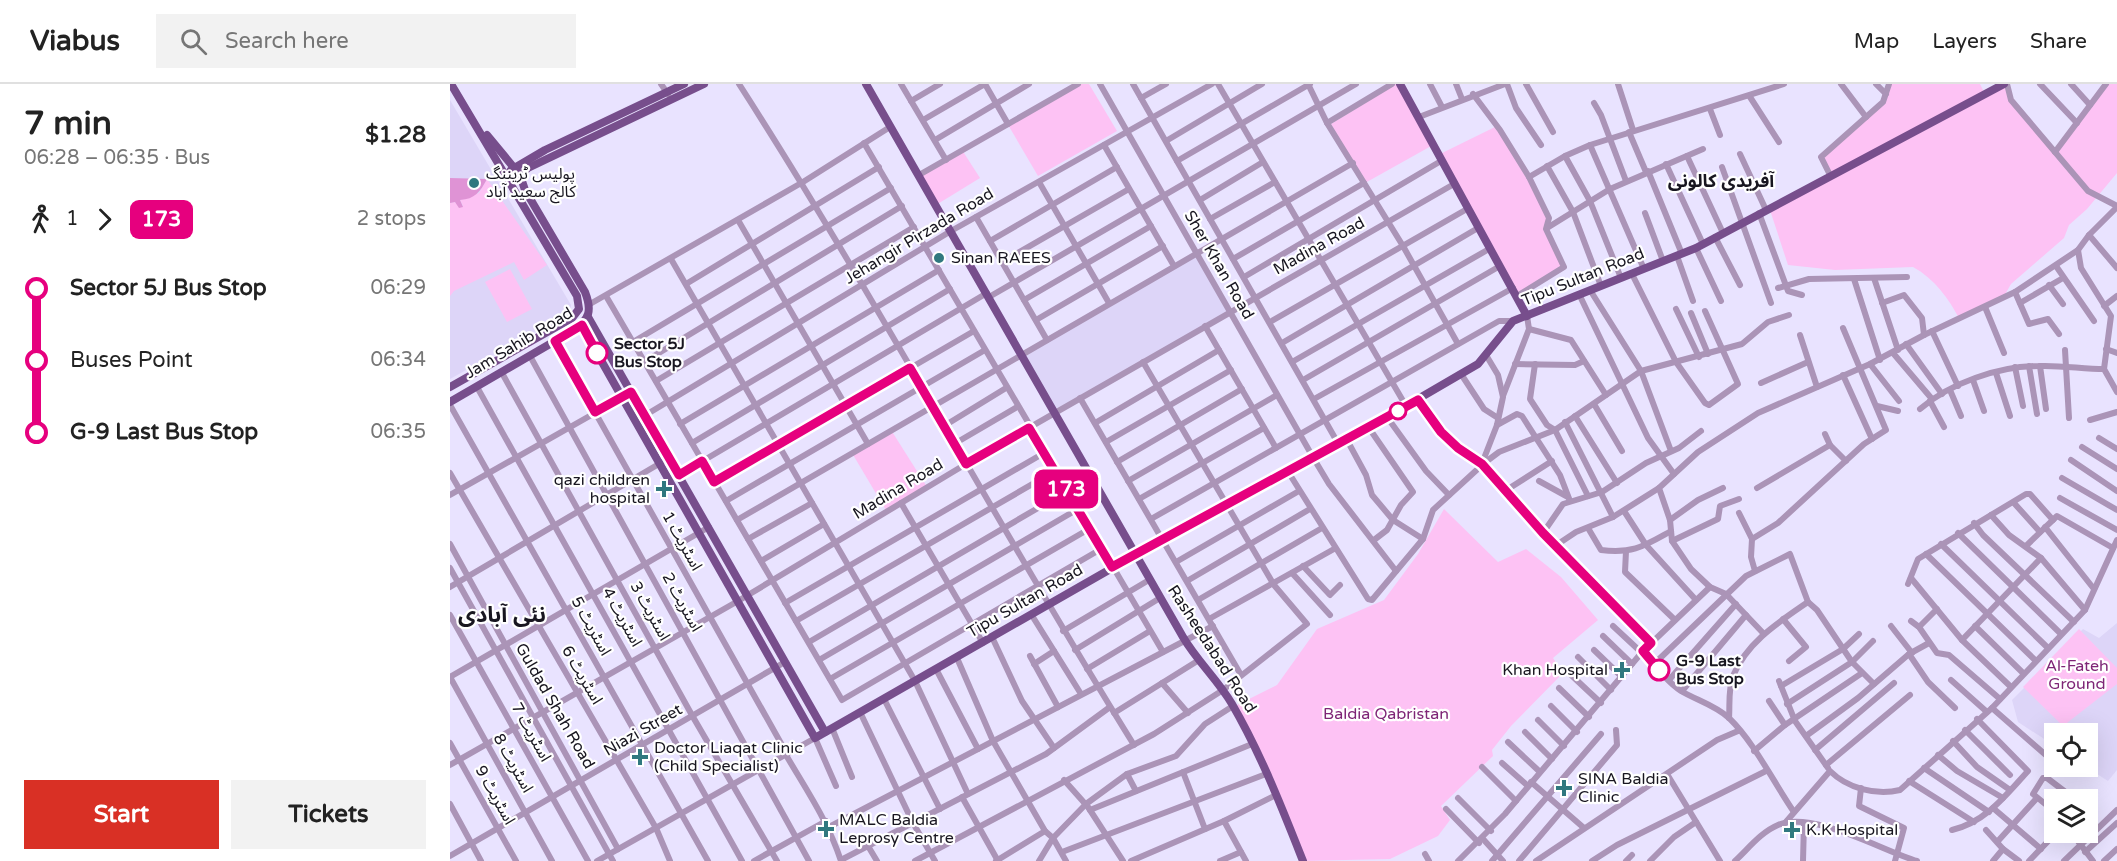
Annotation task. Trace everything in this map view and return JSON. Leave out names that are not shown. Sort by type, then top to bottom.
[{"type":"main road","points":[[451,84],[509,181]]},
{"type":"main road","points":[[520,175],[528,168],[669,97],[684,84]]},
{"type":"main road","points":[[509,181],[509,174],[514,166],[669,97],[704,84]]},
{"type":"main road","name":"Rasheedabad Road","points":[[866,84],[1149,580],[1185,641],[1233,706],[1276,795],[1303,861]]},
{"type":"main road","points":[[1400,84],[1527,316]]},
{"type":"main road","name":"Tipu Sultan Road","points":[[815,738],[1112,567],[1287,470],[1314,459],[1418,400],[1478,364],[1513,321],[1700,246],[1740,222],[2005,84]]},
{"type":"main road","name":"Jam Sahib Road","points":[[450,404],[582,325],[588,317],[590,304],[525,190],[520,175],[473,119]]},
{"type":"main road","name":"Jam Sahib Road","points":[[450,387],[572,318],[579,309],[577,296],[509,181]]},
{"type":"main road","points":[[588,317],[785,662],[829,730]]},
{"type":"main road","points":[[582,325],[815,738]]},
{"type":"street","points":[[661,84],[669,97]]},
{"type":"street","points":[[740,84],[803,182],[1013,547],[1134,745]]},
{"type":"street","points":[[902,84],[946,159]]},
{"type":"street","points":[[911,101],[940,84]]},
{"type":"street","points":[[923,120],[985,84],[1008,124]]},
{"type":"street","points":[[935,140],[1029,84]]},
{"type":"street","points":[[919,175],[1008,124],[1068,86],[1078,84]]},
{"type":"street","name":"Sher Khan Road","points":[[1101,84],[1314,459],[1346,506],[1396,571]]},
{"type":"street","points":[[1133,84],[1325,420],[1366,475],[1372,495],[1393,520],[1424,539]]},
{"type":"street","points":[[1141,98],[1166,84]]},
{"type":"street","name":"Jehangir Pirzada Road","points":[[644,416],[951,231],[1212,84]]},
{"type":"street","points":[[1218,84],[1296,222],[1406,406]]},
{"type":"street","points":[[1166,141],[1262,84]]},
{"type":"street","points":[[1177,160],[1309,84],[1318,106],[1403,246],[1458,344]]},
{"type":"street","points":[[679,475],[961,309],[1014,282],[1356,84]]},
{"type":"street","points":[[1328,123],[1392,84]]},
{"type":"street","points":[[1430,84],[1443,107]]},
{"type":"street","points":[[1456,84],[1462,99]]},
{"type":"street","points":[[1419,117],[1473,94],[1483,87],[1506,84],[1516,108],[1541,145]]},
{"type":"street","points":[[1526,84],[1553,132]]},
{"type":"street","points":[[1618,84],[1631,131],[1679,255],[1693,301]]},
{"type":"street","points":[[1529,177],[1565,156],[1590,145],[1750,97],[1766,87],[1785,84]]},
{"type":"street","points":[[1841,84],[1866,117]]},
{"type":"street","points":[[1876,84],[1886,94]]},
{"type":"street","points":[[1830,175],[1821,157],[1883,102],[1889,84]]},
{"type":"street","points":[[1555,546],[1624,511],[1659,488],[1698,452],[1730,429],[1758,413],[1880,360],[1906,344],[2015,292],[2078,250],[2088,235],[2117,206],[2088,191],[2011,100],[2005,84]]},
{"type":"street","points":[[2040,84],[2077,123]]},
{"type":"street","points":[[2072,84],[2090,105]]},
{"type":"street","points":[[2055,153],[2106,84]]},
{"type":"street","points":[[1314,399],[1447,324],[1564,267],[1546,229],[1549,218],[1529,177],[1500,130],[1473,94]]},
{"type":"street","points":[[1750,97],[1779,142]]},
{"type":"street","points":[[1594,103],[1611,138],[1626,181]]},
{"type":"street","points":[[1710,109],[1720,135]]},
{"type":"street","points":[[590,304],[803,182],[890,127]]},
{"type":"street","points":[[864,143],[926,246],[1029,428],[1163,652]]},
{"type":"street","points":[[1104,145],[1174,266]]},
{"type":"street","points":[[1590,145],[1644,269]]},
{"type":"street","points":[[1546,229],[1610,189],[1703,149]]},
{"type":"street","points":[[1740,154],[1762,211],[1785,285],[1790,293],[1802,295]]},
{"type":"street","points":[[1565,156],[1590,201],[1621,278]]},
{"type":"street","points":[[1687,156],[1740,285]]},
{"type":"street","points":[[1244,277],[1442,161]]},
{"type":"street","points":[[1200,200],[1263,162]]},
{"type":"street","points":[[737,520],[1353,163]]},
{"type":"street","points":[[1666,164],[1721,301]]},
{"type":"street","points":[[1547,166],[1573,212],[1601,286]]},
{"type":"street","points":[[686,284],[879,167]]},
{"type":"street","points":[[990,241],[1117,167]]},
{"type":"street","points":[[1722,167],[1771,303]]},
{"type":"street","points":[[1039,182],[1109,303]]},
{"type":"street","points":[[1210,219],[1275,182]]},
{"type":"street","points":[[1233,259],[1364,183]]},
{"type":"street","name":"Madina Road","points":[[450,765],[578,694],[835,544],[966,464],[1454,184]]},
{"type":"street","points":[[633,342],[891,188]]},
{"type":"street","points":[[1002,262],[1129,189]]},
{"type":"street","points":[[644,362],[902,206]]},
{"type":"street","points":[[1270,322],[1467,209]]},
{"type":"street","points":[[1645,213],[1663,261]]},
{"type":"street","points":[[976,217],[1047,340]]},
{"type":"street","points":[[738,220],[868,444]]},
{"type":"street","points":[[1024,300],[1151,226]]},
{"type":"street","points":[[656,381],[914,227]]},
{"type":"street","points":[[1282,343],[1478,228]]},
{"type":"street","points":[[2088,235],[2117,268]]},
{"type":"street","points":[[1036,320],[1163,246]]},
{"type":"street","points":[[1292,362],[1489,249]]},
{"type":"street","points":[[2078,250],[2080,268],[2111,316],[2104,369],[2117,391]]},
{"type":"street","points":[[671,259],[915,681],[965,796],[997,861],[1045,831]]},
{"type":"street","points":[[1303,380],[1500,266]]},
{"type":"street","points":[[2056,266],[2094,321]]},
{"type":"street","points":[[680,424],[939,270]]},
{"type":"street","points":[[1632,274],[1676,362],[1705,404],[1709,405],[1738,384],[1721,351],[1705,311]]},
{"type":"street","points":[[1778,288],[1809,279],[1907,277]]},
{"type":"street","points":[[1874,278],[1895,351],[1931,400],[1944,427]]},
{"type":"street","points":[[2020,303],[2063,278]]},
{"type":"street","points":[[1854,279],[1880,360]]},
{"type":"street","points":[[2049,285],[2063,304]]},
{"type":"street","points":[[692,443],[950,289]]},
{"type":"street","points":[[1590,290],[1641,371],[1671,451]]},
{"type":"street","points":[[2015,292],[2029,324],[2048,319],[2059,334]]},
{"type":"street","points":[[1579,294],[1648,438],[1674,474]]},
{"type":"street","points":[[1882,303],[1904,295],[1922,318],[1924,335]]},
{"type":"street","points":[[606,296],[842,700],[1101,549]]},
{"type":"street","points":[[2104,306],[2117,296]]},
{"type":"street","points":[[1985,307],[2004,353]]},
{"type":"street","points":[[1676,309],[1699,357]]},
{"type":"street","points":[[1691,313],[1708,354]]},
{"type":"street","points":[[1287,470],[1334,549],[1370,600],[1424,539],[1433,510],[1482,464],[1499,452],[1555,430],[1641,371],[1742,344],[1768,322],[1789,315]]},
{"type":"street","points":[[1482,464],[1503,397],[1529,329],[1527,316]]},
{"type":"street","points":[[1151,519],[1499,321],[1513,321]]},
{"type":"street","points":[[1206,326],[1276,448]]},
{"type":"street","points":[[1752,539],[1778,523],[1846,461],[1886,430],[1844,328]]},
{"type":"street","points":[[1529,329],[1571,340],[1606,395]]},
{"type":"street","points":[[714,482],[974,331]]},
{"type":"street","points":[[1932,331],[1958,386]]},
{"type":"street","points":[[1800,335],[1817,387]]},
{"type":"street","name":"اسٹریٹ 1","points":[[555,341],[747,685],[828,824],[841,861]]},
{"type":"street","points":[[1906,344],[1942,394]]},
{"type":"street","points":[[2106,349],[2117,353]]},
{"type":"street","points":[[726,501],[985,350]]},
{"type":"street","points":[[1095,423],[1219,350]]},
{"type":"street","points":[[2065,350],[2068,366],[2069,418]]},
{"type":"street","points":[[1486,355],[1498,375],[1503,397]]},
{"type":"street","name":"اسٹریٹ 2","points":[[530,356],[809,861]]},
{"type":"street","points":[[1515,364],[1575,365],[1584,361]]},
{"type":"street","points":[[915,861],[1028,799],[1134,745],[1188,713],[1223,690],[1307,624],[1273,583],[1143,362]]},
{"type":"street","points":[[1761,383],[1808,362]]},
{"type":"street","points":[[1535,364],[1530,399],[1547,425],[1555,430],[1587,496]]},
{"type":"street","points":[[1870,364],[1899,401]]},
{"type":"street","points":[[2029,366],[2037,414]]},
{"type":"street","points":[[2040,366],[2046,409]]},
{"type":"street","points":[[1920,409],[1931,400],[1958,386],[2015,367],[2068,366],[2104,369]]},
{"type":"street","points":[[2015,367],[2023,406]]},
{"type":"street","points":[[1106,442],[1231,370]]},
{"type":"street","points":[[1917,381],[1928,372]]},
{"type":"street","points":[[1996,373],[2010,416]]},
{"type":"street","name":"اسٹریٹ 3","points":[[502,374],[693,717],[777,861]]},
{"type":"street","points":[[1461,374],[1484,409],[1497,422]]},
{"type":"street","points":[[1843,375],[1864,416],[1872,439]]},
{"type":"street","points":[[1973,380],[1984,411]]},
{"type":"street","name":"اسٹریٹ 4","points":[[477,387],[742,861]]},
{"type":"street","points":[[944,426],[1006,388]]},
{"type":"street","points":[[1117,462],[1242,389]]},
{"type":"street","points":[[1950,390],[1961,416]]},
{"type":"street","points":[[450,495],[631,392]]},
{"type":"street","points":[[1128,481],[1277,395]]},
{"type":"street","points":[[1080,398],[1241,675]]},
{"type":"street","points":[[1418,400],[1458,448],[1482,464],[1555,546],[1651,643]]},
{"type":"street","name":"اسٹریٹ 5","points":[[450,404],[708,861]]},
{"type":"street","points":[[1594,404],[1622,451]]},
{"type":"street","points":[[1877,406],[1898,411]]},
{"type":"street","points":[[954,444],[1017,407]]},
{"type":"street","points":[[2090,420],[2117,412]]},
{"type":"street","points":[[1497,422],[1519,414],[1552,460],[1569,499]]},
{"type":"street","points":[[1575,416],[1617,483]]},
{"type":"street","points":[[1388,417],[1426,471],[1449,495]]},
{"type":"street","points":[[1565,422],[1613,517]]},
{"type":"street","points":[[1139,499],[1264,428]]},
{"type":"street","points":[[1369,428],[1413,492],[1401,505],[1393,520],[1374,540]]},
{"type":"street","points":[[1543,533],[1569,499],[1602,492],[1701,431]]},
{"type":"street","points":[[1825,434],[1830,445],[1846,461]]},
{"type":"street","points":[[2099,438],[2117,448]]},
{"type":"street","points":[[1757,488],[1830,445]]},
{"type":"street","points":[[2082,447],[2117,469]]},
{"type":"street","points":[[785,603],[1044,453]]},
{"type":"street","points":[[450,587],[669,458]]},
{"type":"street","points":[[1505,491],[1552,460]]},
{"type":"street","points":[[2071,460],[2117,491]]},
{"type":"street","points":[[796,621],[1055,471]]},
{"type":"street","name":"اسٹریٹ 6","points":[[450,473],[656,828],[670,861]]},
{"type":"street","points":[[2062,478],[2117,510]]},
{"type":"street","points":[[1539,481],[1569,499]]},
{"type":"street","points":[[1659,488],[1670,520],[1672,541],[1691,569],[1710,587],[1726,594],[1764,634]]},
{"type":"street","points":[[1670,520],[1698,500],[1723,488]]},
{"type":"street","points":[[809,642],[1067,491]]},
{"type":"street","points":[[1176,562],[1299,491]]},
{"type":"street","points":[[2011,687],[1962,640],[1937,609],[1909,581],[1918,559],[1974,523],[2014,503],[2026,494],[2030,494],[2053,520]]},
{"type":"street","points":[[2060,498],[2117,530]]},
{"type":"street","points":[[1672,541],[1718,519],[1720,506],[1740,500]]},
{"type":"street","points":[[748,539],[812,503]]},
{"type":"street","points":[[901,503],[983,643]]},
{"type":"street","points":[[2014,503],[2042,530],[2094,589]]},
{"type":"street","points":[[819,660],[1078,509]]},
{"type":"street","points":[[1187,581],[1310,509]]},
{"type":"street","points":[[1624,511],[1646,545],[1696,600]]},
{"type":"street","points":[[1739,513],[1752,539],[1751,557],[1755,571]]},
{"type":"street","points":[[1991,515],[2009,535],[2041,558],[2085,610]]},
{"type":"street","points":[[2026,546],[2056,516],[2113,548]]},
{"type":"street","points":[[1974,523],[1983,535],[2074,621]]},
{"type":"street","points":[[761,561],[824,524]]},
{"type":"street","points":[[450,677],[506,647],[709,527]]},
{"type":"street","points":[[1198,600],[1322,528]]},
{"type":"street","points":[[1588,528],[1601,550],[1634,552],[1671,531]]},
{"type":"street","points":[[830,679],[1089,529]]},
{"type":"street","points":[[1958,533],[2061,634]]},
{"type":"street","points":[[1859,634],[1843,649],[1780,684],[1795,721],[1828,768],[1842,783],[1885,794],[1900,790],[1989,710],[2085,610],[2117,540]]},
{"type":"street","name":"Guldad Shah Road","points":[[450,544],[618,849]]},
{"type":"street","points":[[1941,544],[2048,648]]},
{"type":"street","points":[[1209,620],[1334,549]]},
{"type":"street","points":[[1626,551],[1625,572],[1675,620]]},
{"type":"street","points":[[1654,664],[1726,594],[1755,571],[1790,554],[1808,602],[1817,610],[1852,662],[1874,684]]},
{"type":"street","points":[[1926,554],[2035,660]]},
{"type":"street","points":[[1962,640],[2041,558]]},
{"type":"street","points":[[1303,566],[1330,595],[1340,585]]},
{"type":"street","name":"Guldad Shah Road","points":[[450,568],[613,861]]},
{"type":"street","points":[[1292,573],[1330,615]]},
{"type":"street","points":[[1063,631],[1149,580]]},
{"type":"street","points":[[1458,861],[1491,831],[1651,643],[1710,587]]},
{"type":"street","points":[[1075,650],[1160,598]]},
{"type":"street","points":[[1729,718],[1733,677],[1753,646],[1764,634],[1808,602]]},
{"type":"street","points":[[1669,680],[1736,604]]},
{"type":"street","points":[[1919,627],[1937,609]]},
{"type":"street","points":[[1031,614],[1081,694]]},
{"type":"street","name":"اسٹریٹ 7","points":[[450,615],[588,861]]},
{"type":"street","points":[[1682,691],[1746,615]]},
{"type":"street","points":[[1783,619],[1806,647],[1790,661]]},
{"type":"street","points":[[1911,621],[1919,627],[1937,653],[1949,656],[2000,699]]},
{"type":"street","points":[[1613,626],[1682,691],[1693,694],[1729,718],[1794,812]]},
{"type":"street","points":[[1975,626],[2023,674]]},
{"type":"street","points":[[754,861],[796,838],[898,790],[1213,627]]},
{"type":"street","points":[[1892,627],[1928,682],[1955,708]]},
{"type":"street","points":[[1087,669],[1150,632]]},
{"type":"street","points":[[1603,636],[1632,664]]},
{"type":"street","points":[[992,637],[1022,701],[1054,748]]},
{"type":"street","points":[[1787,704],[1852,662],[1873,641]]},
{"type":"street","points":[[1806,736],[1911,654],[1929,643]]},
{"type":"street","points":[[1594,650],[1622,677]]},
{"type":"street","points":[[1034,664],[1054,651]]},
{"type":"street","points":[[1030,656],[1058,707]]},
{"type":"street","points":[[1578,657],[1611,690]]},
{"type":"street","points":[[957,658],[993,741],[1045,831],[1053,838],[1066,861]]},
{"type":"street","points":[[841,861],[1054,748],[1112,710],[1198,660]]},
{"type":"street","name":"Niazi Street","points":[[450,856],[573,787],[785,662]]},
{"type":"street","points":[[936,669],[978,749]]},
{"type":"street","points":[[1754,751],[1785,725],[1795,721],[1863,673]]},
{"type":"street","points":[[1569,674],[1600,703]]},
{"type":"street","name":"اسٹریٹ 8","points":[[450,677],[552,861]]},
{"type":"street","points":[[1951,680],[2044,754]]},
{"type":"street","points":[[1815,750],[1893,682]]},
{"type":"street","points":[[1162,683],[1188,713]]},
{"type":"street","points":[[1558,688],[1589,717]]},
{"type":"street","points":[[1785,823],[1828,768],[1910,694]]},
{"type":"street","points":[[884,699],[940,808]]},
{"type":"street","points":[[1769,701],[1785,725]]},
{"type":"street","points":[[1039,861],[1053,838],[1127,774],[1176,756],[1205,724],[1233,706]]},
{"type":"street","points":[[1551,706],[1577,732]]},
{"type":"street","points":[[860,712],[913,823],[935,861]]},
{"type":"street","points":[[1952,830],[1974,822],[1991,810],[2028,771],[1977,719]]},
{"type":"street","points":[[1538,720],[1564,746]]},
{"type":"street","points":[[829,730],[852,777]]},
{"type":"street","points":[[1519,861],[1617,745],[1616,730]]},
{"type":"street","points":[[1965,730],[2010,775]]},
{"type":"street","points":[[1536,861],[1717,740],[1738,731]]},
{"type":"street","points":[[1525,732],[1552,759]]},
{"type":"street","points":[[1492,861],[1501,858],[1601,734]]},
{"type":"street","points":[[815,738],[836,786]]},
{"type":"street","name":"Tipu Sultan Road","points":[[597,861],[815,738]]},
{"type":"street","points":[[1508,741],[1540,772]]},
{"type":"street","points":[[1953,741],[1977,767],[2010,790]]},
{"type":"street","name":"اسٹریٹ 9","points":[[450,743],[516,861]]},
{"type":"street","points":[[1088,807],[1136,791],[1252,744]]},
{"type":"street","points":[[1938,754],[1957,771],[2003,798]]},
{"type":"street","points":[[1502,763],[1548,797],[1584,828]]},
{"type":"street","points":[[1482,767],[1516,801]]},
{"type":"street","points":[[1924,768],[1991,810],[2041,849]]},
{"type":"street","points":[[1592,861],[1617,845],[1766,771]]},
{"type":"street","points":[[1183,772],[1205,829]]},
{"type":"street","points":[[1127,774],[1136,791]]},
{"type":"street","points":[[1062,852],[1266,774]]},
{"type":"street","points":[[1667,774],[1720,861]]},
{"type":"street","points":[[2044,803],[2034,792],[2043,778],[2047,778],[2062,789]]},
{"type":"street","points":[[1064,780],[1088,807],[1123,861]]},
{"type":"street","points":[[1909,782],[1974,822]]},
{"type":"street","points":[[1862,788],[1857,801],[1859,806],[1904,828],[1895,858]]},
{"type":"street","points":[[1131,861],[1224,821],[1276,795]]},
{"type":"street","points":[[1458,798],[1491,831]]},
{"type":"street","points":[[1998,841],[2029,810],[2037,798]]},
{"type":"street","points":[[450,804],[481,861]]},
{"type":"street","points":[[1446,809],[1501,858]]},
{"type":"street","points":[[2064,861],[2117,810]]},
{"type":"street","points":[[1224,821],[1246,861]]},
{"type":"street","points":[[1650,861],[1674,837],[1696,822]]},
{"type":"street","points":[[1803,861],[1804,823]]},
{"type":"street","points":[[1736,861],[1758,839],[1778,825],[1804,823],[1833,829],[1883,847],[1895,858],[1917,861]]},
{"type":"street","points":[[2085,852],[2117,823]]},
{"type":"street","points":[[1986,830],[2003,849],[2019,861]]},
{"type":"street","points":[[2029,861],[2047,843]]},
{"type":"street","points":[[2080,844],[2093,861]]},
{"type":"street","points":[[868,846],[877,861]]},
{"type":"street","points":[[1993,861],[2003,849]]},
{"type":"street","points":[[2104,861],[2117,849]]},
{"type":"street","points":[[1220,861],[1241,852]]},
{"type":"street","points":[[1425,854],[1430,861]]},
{"type":"street","points":[[1626,861],[1632,855]]},
{"type":"shaded area","name":"پولیس ٹریننگ کالج سعید آباد","points":[[450,100],[571,305],[570,312],[450,379]]},
{"type":"shaded area","points":[[450,178],[487,179],[476,194],[460,200],[463,207],[459,208],[455,202],[450,203]]},
{"type":"shaded area","points":[[1197,253],[1230,311],[1054,414],[1022,354]]},
{"type":"shaded area","points":[[2117,623],[2117,770],[2108,781],[2098,775],[2098,723],[2044,723],[2044,739],[2018,722],[2012,700],[2083,629],[2099,638]]},
{"type":"green space","points":[[1076,84],[1089,84],[1117,131],[1038,176],[1007,123]]},
{"type":"green space","points":[[1396,84],[1433,145],[1365,183],[1331,124]]},
{"type":"green space","points":[[1889,84],[1980,84],[1985,94],[2003,84],[2011,100],[2055,152],[2106,84],[2117,84],[2117,173],[2087,209],[2069,225],[2064,238],[2011,284],[2003,298],[1960,320],[1941,290],[1913,267],[1835,270],[1788,265],[1769,207],[1828,174],[1820,161],[1882,102]]},
{"type":"green space","points":[[1497,126],[1549,218],[1546,229],[1564,267],[1517,296],[1438,155]]},
{"type":"green space","points":[[962,150],[980,178],[936,205],[919,175]]},
{"type":"green space","points":[[487,179],[547,265],[524,280],[514,262],[454,291],[450,296],[450,203],[454,202],[463,206],[460,200],[479,193]]},
{"type":"green space","points":[[510,269],[532,309],[507,322],[485,282]]},
{"type":"green space","points":[[891,430],[927,487],[887,512],[852,453]]},
{"type":"green space","name":"Baldia Qabristan","points":[[1444,509],[1498,562],[1526,549],[1561,577],[1598,620],[1553,658],[1563,673],[1511,726],[1492,750],[1493,756],[1441,806],[1450,820],[1438,836],[1390,859],[1300,861],[1235,706],[1277,685],[1317,629],[1384,600],[1418,554]]},
{"type":"green space","name":"Al-Fateh Ground","points":[[2079,629],[2117,668],[2117,684],[2067,723],[2060,723],[2023,687]]},
{"type":"bus line","name":"173","points":[[597,353],[582,325],[555,341],[595,412],[631,392],[679,475],[702,461],[714,482],[910,368],[966,464],[1029,428],[1112,567],[1287,470],[1314,459],[1418,400],[1441,432],[1468,456],[1482,464],[1543,533],[1651,643],[1643,651],[1659,670]]},
{"type":"place","name":"پولیس ٹریننگ کالج سعید آباد","points":[[474,183]]},
{"type":"place","name":"Sinan RAEES","points":[[939,258]]},
{"type":"place","name":"Sector 5J Bus Stop","points":[[597,353]]},
{"type":"place","name":"qazi children hospital","points":[[664,489]]},
{"type":"place","name":"Khan Hospital","points":[[1622,670]]},
{"type":"place","name":"G-9 Last Bus Stop","points":[[1659,670]]},
{"type":"place","name":"Doctor Liaqat Clinic (Child Specialist)","points":[[640,757]]},
{"type":"place","name":"SINA Baldia Clinic","points":[[1564,788]]},
{"type":"place","name":"MALC Baldia Leprosy Centre","points":[[826,829]]},
{"type":"place","name":"K.K Hospital","points":[[1792,830]]},
{"type":"district","name":"آفریدی کالونی","points":[[1721,181]]},
{"type":"district","name":"نئی آبادی","points":[[502,615]]}]
